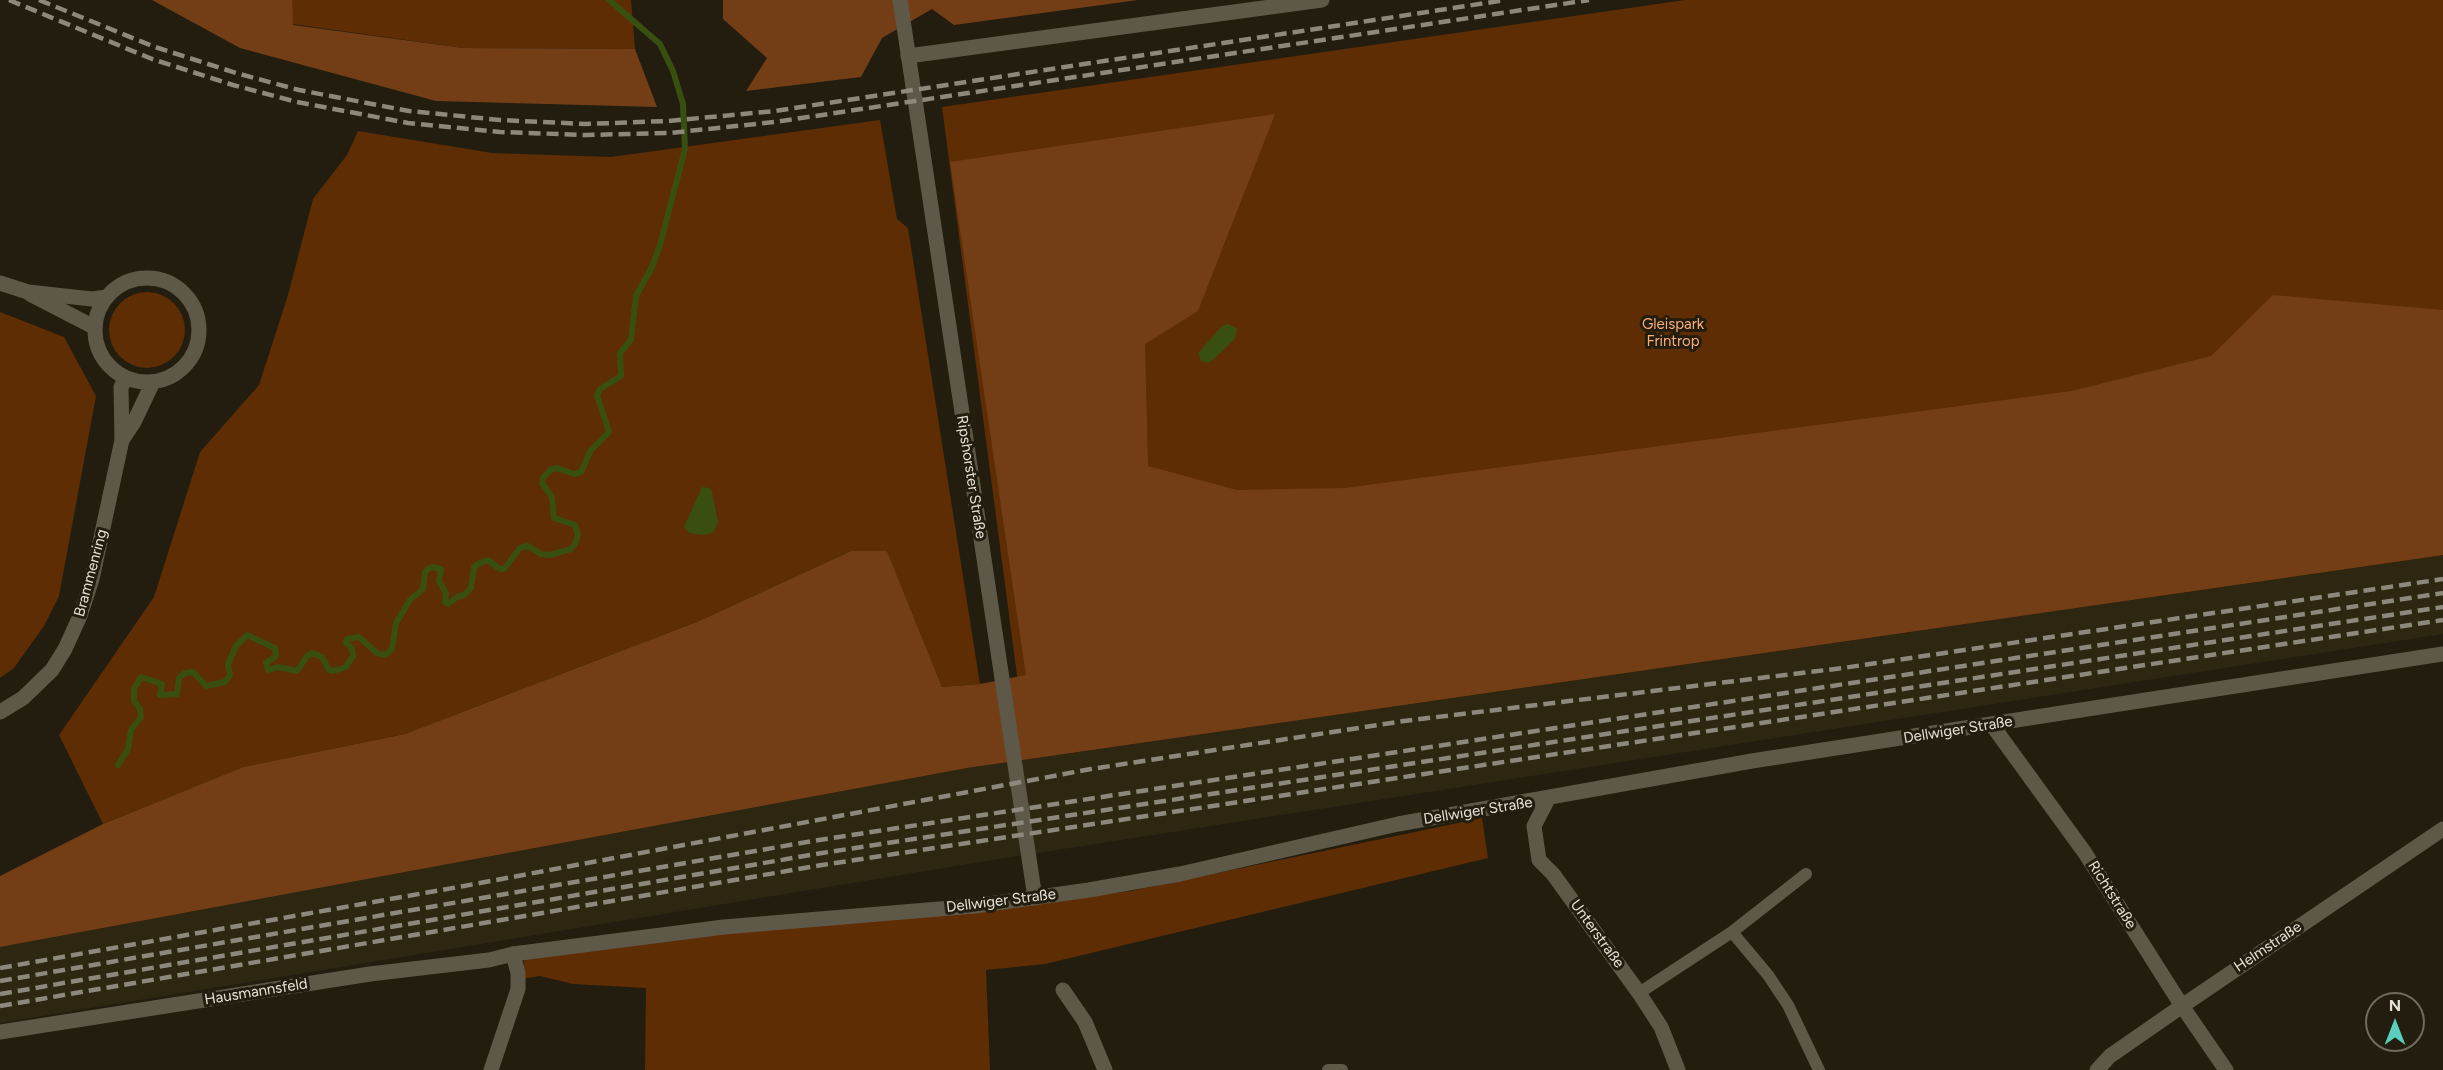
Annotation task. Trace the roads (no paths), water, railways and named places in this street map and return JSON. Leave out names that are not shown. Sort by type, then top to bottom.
[{"type":"street","name":"Ripshorster Straße","points":[[900,0],[1035,898]]},
{"type":"street","points":[[908,56],[1322,0]]},
{"type":"street","points":[[0,283],[28,292],[92,299],[106,297],[129,281],[157,279],[183,293],[195,308],[199,337],[192,356],[176,374],[153,382],[126,378],[111,368],[100,353],[94,327],[106,297]]},
{"type":"street","points":[[28,292],[57,310],[94,327]]},
{"type":"street","name":"Brammenring","points":[[0,712],[23,698],[52,670],[76,628],[92,579],[122,440],[121,387],[126,378]]},
{"type":"street","name":"Brammenring","points":[[122,440],[134,422],[153,382]]},
{"type":"street","name":"Dellwiger Straße","points":[[513,954],[724,927],[975,906],[1035,898],[1180,874],[1398,824],[1752,761],[2443,654]]},
{"type":"street","name":"Richtstraße","points":[[1992,725],[2085,853],[2182,1006],[2226,1070]]},
{"type":"street","name":"Unterstraße","points":[[1548,799],[1534,826],[1539,860],[1553,874],[1639,993],[1661,1027],[1678,1070]]},
{"type":"street","name":"Helmstraße","points":[[2097,1070],[2110,1056],[2443,829]]},
{"type":"street","points":[[491,1070],[518,989],[518,972],[513,954]]},
{"type":"street","name":"Hausmannsfeld","points":[[0,1032],[347,978],[489,960],[513,954]]},
{"type":"street","points":[[1063,990],[1085,1022],[1105,1070]]},
{"type":"lane","points":[[1639,993],[1732,932],[1806,874]]},
{"type":"lane","points":[[1732,932],[1768,975],[1788,1005],[1819,1070]]},
{"type":"lane","points":[[1328,1070],[1342,1070]]},
{"type":"waterway","points":[[118,765],[128,749],[131,730],[141,717],[140,709],[134,701],[134,689],[141,677],[162,684],[160,695],[177,694],[179,678],[185,673],[193,672],[206,686],[225,682],[230,675],[228,664],[236,646],[247,635],[275,648],[276,656],[266,663],[268,670],[278,667],[297,671],[307,656],[312,653],[322,657],[329,670],[333,671],[346,667],[353,656],[352,648],[346,643],[347,639],[359,637],[377,653],[385,655],[392,649],[396,623],[410,600],[423,589],[425,572],[428,569],[433,567],[441,569],[439,581],[446,593],[445,602],[448,604],[471,588],[474,567],[480,563],[488,560],[500,569],[504,569],[520,548],[528,546],[541,554],[550,555],[571,549],[575,544],[578,534],[575,525],[554,518],[552,497],[542,483],[543,478],[550,470],[557,468],[574,474],[581,472],[591,450],[609,432],[597,395],[600,389],[621,376],[620,353],[631,340],[636,296],[652,267],[660,245],[685,149],[683,104],[673,71],[660,44],[609,0]]},
{"type":"railway","points":[[9,0],[152,59],[233,85],[297,102],[408,123],[500,132],[586,135],[670,133],[775,122],[1589,0]]},
{"type":"railway","points":[[39,0],[155,47],[299,90],[409,111],[500,120],[585,124],[668,121],[775,111],[1506,0]]},
{"type":"railway","points":[[0,968],[464,886],[1091,769],[1404,721],[1843,668],[2443,579]]},
{"type":"railway","points":[[0,981],[819,840],[2443,593]]},
{"type":"railway","points":[[0,994],[822,853],[2443,607]]},
{"type":"railway","points":[[0,1006],[822,865],[2443,620]]},
{"type":"park label","name":"Gleispark Frintrop","points":[[1673,334]]}]
